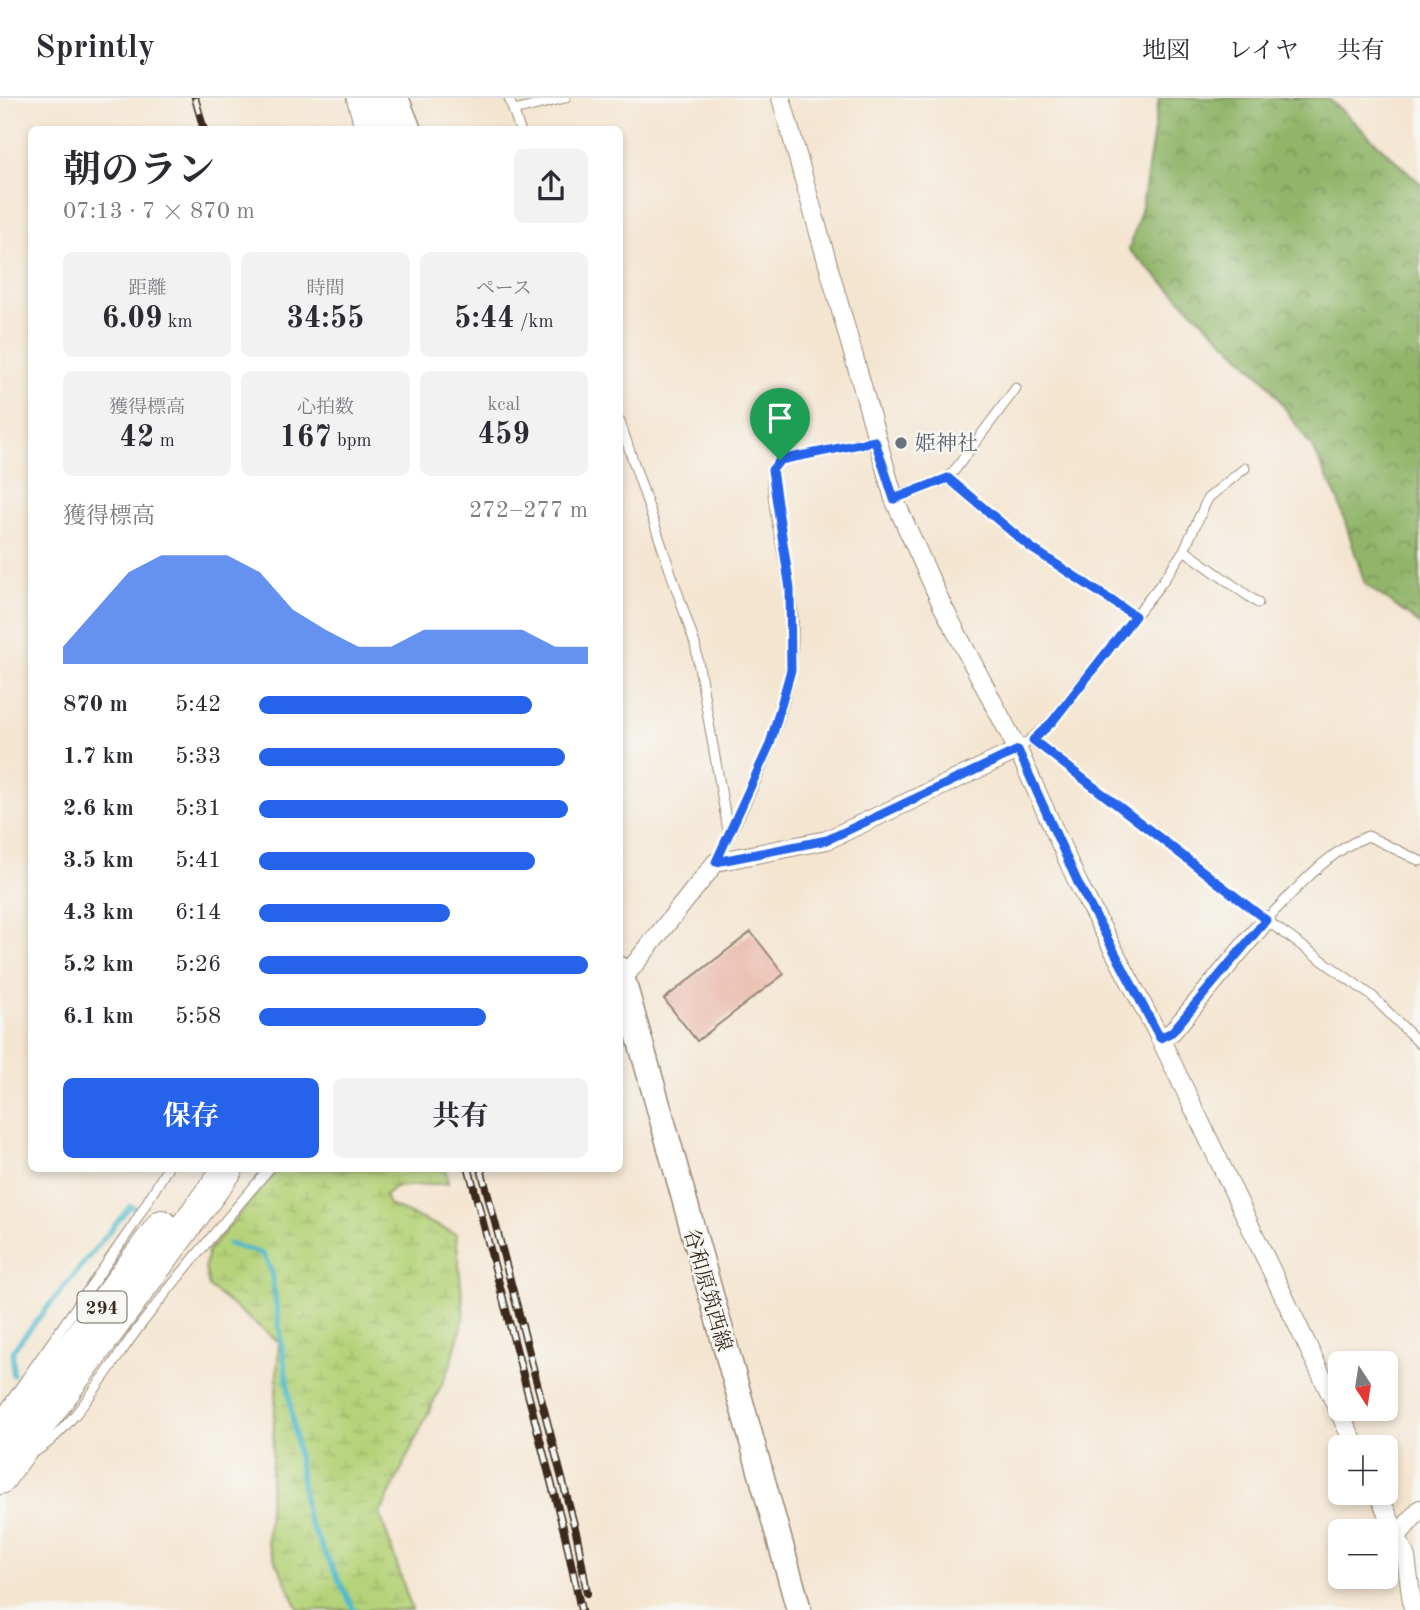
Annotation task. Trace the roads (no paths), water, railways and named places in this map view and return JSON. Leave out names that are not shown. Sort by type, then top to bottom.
[{"type":"highway","points":[[362,98],[370,126]]},
{"type":"highway","points":[[384,98],[391,126]]},
{"type":"highway","name":"294","points":[[3,1462],[201,1172]]},
{"type":"highway","name":"294","points":[[3,1462],[227,1172]]},
{"type":"main road","points":[[396,98],[407,126]]},
{"type":"main road","name":"谷和原筑西線","points":[[623,989],[799,1610]]},
{"type":"street","points":[[781,98],[875,441],[894,499],[942,606],[1025,745],[1078,883],[1160,1038],[1350,1435]]},
{"type":"street","points":[[623,974],[716,862],[827,840],[1025,745]]},
{"type":"street","points":[[1160,1038],[1172,1032],[1266,920]]},
{"type":"street","points":[[1413,1610],[1411,1574],[1398,1535],[1420,1509]]},
{"type":"lane","points":[[509,98],[519,126]]},
{"type":"lane","points":[[514,111],[565,98]]},
{"type":"lane","points":[[894,499],[948,478],[1016,388]]},
{"type":"lane","points":[[623,431],[695,644],[729,835]]},
{"type":"lane","points":[[716,862],[770,744],[791,670],[791,599],[772,470],[780,460],[875,441]]},
{"type":"lane","points":[[1245,468],[1208,498],[1184,550],[1052,722],[1025,745],[1372,996],[1420,1044]]},
{"type":"lane","points":[[948,478],[1030,547],[1135,616]]},
{"type":"lane","points":[[1184,550],[1258,603]]},
{"type":"lane","points":[[1266,920],[1321,866],[1360,839],[1368,836],[1420,861]]},
{"type":"lane","points":[[0,1416],[132,1227],[165,1172]]},
{"type":"lane","points":[[3,1462],[41,1451],[81,1406],[142,1323],[267,1172]]},
{"type":"waterway","points":[[13,1375],[13,1350],[130,1206],[135,1208]]},
{"type":"waterway","points":[[229,1244],[263,1254],[271,1270],[307,1518],[354,1610]]},
{"type":"railway","points":[[195,98],[203,126]]},
{"type":"railway","points":[[470,1172],[565,1535],[581,1610]]},
{"type":"railway","points":[[482,1172],[577,1536],[587,1593]]},
{"type":"place","name":"姫神社","points":[[901,443]]}]
